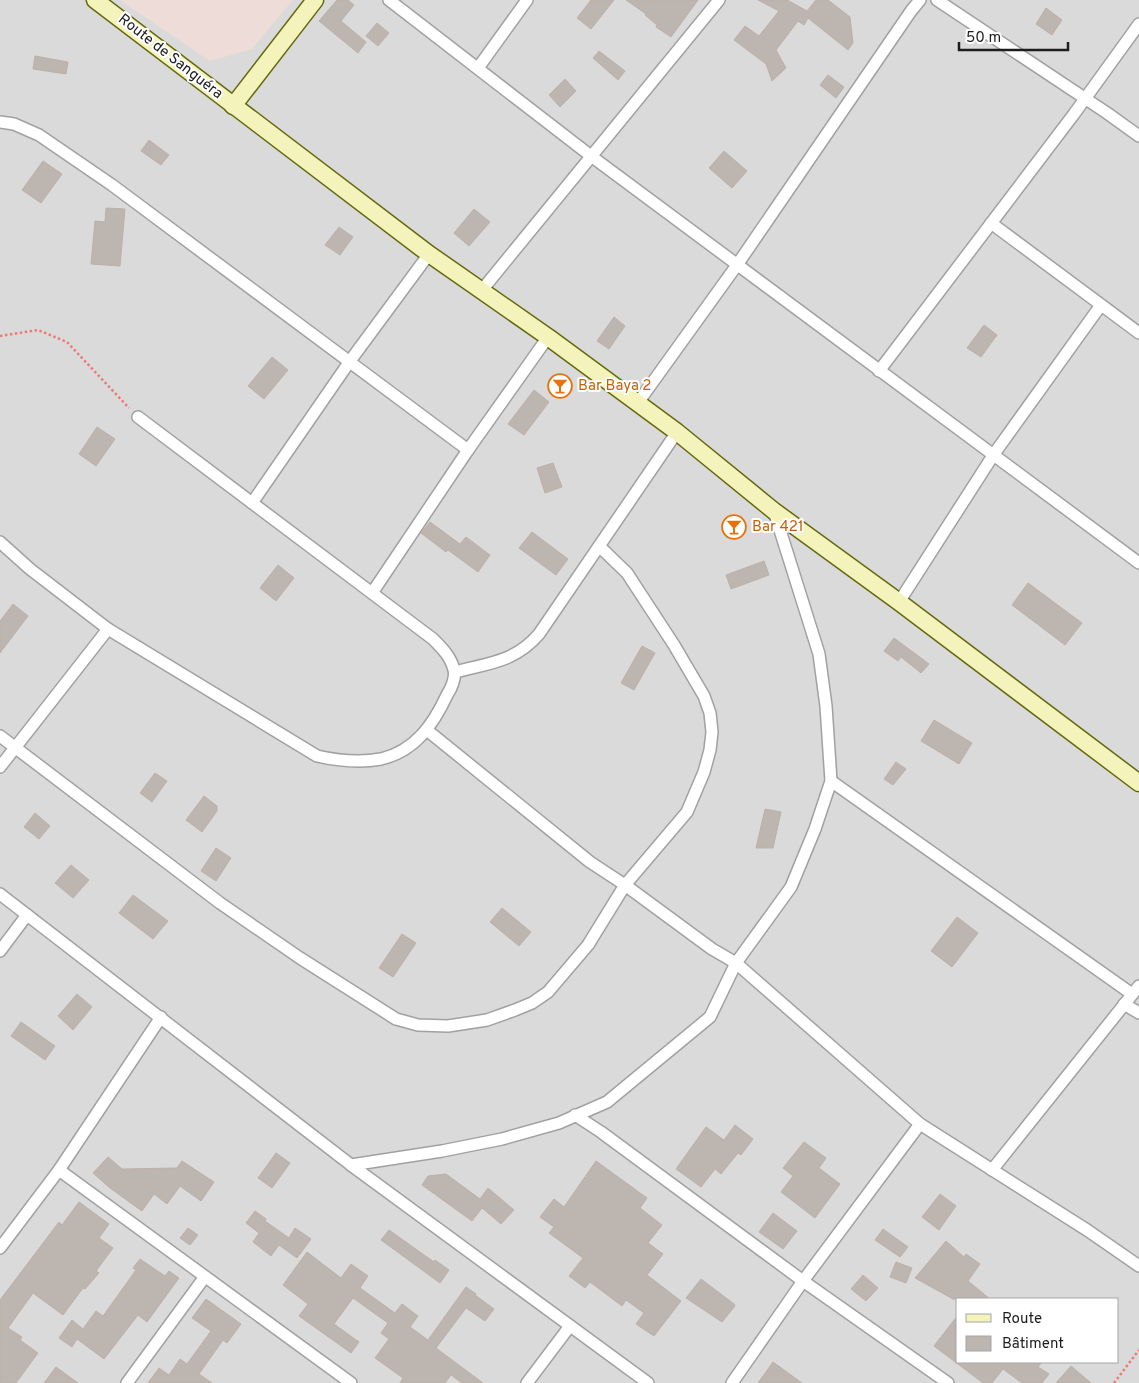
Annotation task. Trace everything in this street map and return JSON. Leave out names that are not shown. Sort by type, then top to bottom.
[{"type":"street","name":"Route de Sanguéra","points":[[95,0],[233,106],[315,0]]},
{"type":"street","points":[[389,0],[591,156],[1139,563]]},
{"type":"street","points":[[478,68],[527,0]]},
{"type":"street","points":[[482,290],[720,0]]},
{"type":"street","points":[[638,404],[737,265],[920,0]]},
{"type":"street","points":[[937,0],[1139,136]]},
{"type":"street","points":[[879,370],[992,223],[1139,24]]},
{"type":"street","points":[[233,106],[429,254],[548,337],[677,432],[774,510],[900,602],[1139,783]]},
{"type":"street","points":[[0,122],[14,124],[39,135],[112,185],[468,450]]},
{"type":"street","points":[[992,223],[1139,332]]},
{"type":"street","points":[[252,503],[350,361],[429,254]]},
{"type":"street","points":[[900,602],[994,454],[1102,305]]},
{"type":"street","points":[[372,594],[468,450],[548,337]]},
{"type":"street","points":[[0,542],[30,569],[108,629],[317,756],[358,762],[383,758],[405,749],[428,731],[439,714],[451,687],[455,672],[447,653],[434,639],[138,417]]},
{"type":"street","points":[[455,672],[506,659],[529,646],[677,432]]},
{"type":"street","points":[[350,1164],[442,1151],[502,1139],[559,1123],[607,1102],[710,1017],[736,963],[792,887],[815,829],[831,781],[826,706],[819,654],[774,510]]},
{"type":"street","points":[[0,736],[220,903],[300,958],[396,1019],[418,1024],[448,1026],[487,1020],[532,1003],[555,985],[588,945],[625,885],[687,812],[704,772],[710,750],[712,732],[710,713],[704,696],[674,644],[627,573],[599,546]]},
{"type":"street","points":[[0,766],[108,629]]},
{"type":"street","points":[[428,731],[590,862],[625,885],[712,949],[736,963],[920,1124],[1139,1266]]},
{"type":"street","points":[[831,781],[1136,990],[992,1170]]},
{"type":"street","points":[[0,894],[350,1164],[648,1383]]},
{"type":"street","points":[[0,951],[27,915]]},
{"type":"street","points":[[1124,1004],[1139,1014]]},
{"type":"street","points":[[0,1248],[58,1170],[160,1017]]},
{"type":"street","points":[[575,1115],[803,1281],[948,1383]]},
{"type":"street","points":[[732,1383],[803,1281],[920,1124]]},
{"type":"street","points":[[58,1170],[204,1278],[351,1383]]},
{"type":"street","points":[[127,1383],[204,1278]]},
{"type":"street","points":[[527,1383],[570,1326]]},
{"type":"path","points":[[0,336],[38,330],[67,342],[138,417]]},
{"type":"path","points":[[1114,1383],[1139,1350]]},
{"type":"shaded area","points":[[0,0],[1139,0],[1139,1383],[0,1383]]},
{"type":"shaded area","points":[[120,0],[293,0],[252,49],[210,61]]},
{"type":"building","points":[[337,0],[348,0],[354,5],[341,21],[366,42],[358,53],[319,21]]},
{"type":"building","points":[[591,0],[614,0],[591,29],[577,18]]},
{"type":"building","points":[[626,0],[698,0],[671,37],[656,27],[657,25],[646,14]]},
{"type":"building","points":[[758,0],[787,0],[807,11],[816,0],[828,0],[850,17],[853,43],[848,50],[808,18],[804,25],[798,21],[776,50],[786,68],[772,81],[766,64],[734,40],[745,26],[759,36],[779,11]]},
{"type":"building","points":[[1046,8],[1062,20],[1052,35],[1036,24]]},
{"type":"building","points":[[377,23],[389,33],[378,46],[366,36]]},
{"type":"building","points":[[599,51],[625,71],[618,80],[593,58]]},
{"type":"building","points":[[35,56],[68,62],[66,74],[33,69]]},
{"type":"building","points":[[828,75],[844,87],[836,98],[820,85]]},
{"type":"building","points":[[565,79],[576,91],[560,107],[549,95]]},
{"type":"building","points":[[149,140],[169,155],[161,165],[141,151]]},
{"type":"building","points":[[724,151],[747,171],[732,188],[709,168]]},
{"type":"building","points":[[43,161],[62,174],[41,203],[22,190]]},
{"type":"building","points":[[106,208],[125,209],[120,266],[91,264],[95,221],[105,222]]},
{"type":"building","points":[[474,209],[490,222],[469,246],[454,233]]},
{"type":"building","points":[[339,227],[353,237],[340,255],[325,245]]},
{"type":"building","points":[[614,317],[625,326],[609,349],[597,341]]},
{"type":"building","points":[[984,325],[997,335],[981,357],[967,348]]},
{"type":"building","points":[[272,357],[288,370],[264,399],[248,386]]},
{"type":"building","points":[[534,390],[549,402],[524,435],[508,424]]},
{"type":"building","points":[[97,427],[115,439],[96,466],[79,454]]},
{"type":"building","points":[[553,463],[562,487],[545,493],[537,468]]},
{"type":"building","points":[[430,522],[460,544],[466,537],[490,555],[478,572],[448,550],[446,552],[421,533]]},
{"type":"building","points":[[532,532],[568,559],[556,575],[519,548]]},
{"type":"building","points":[[764,561],[769,575],[731,589],[726,575]]},
{"type":"building","points":[[278,565],[294,578],[276,601],[260,588]]},
{"type":"building","points":[[1028,583],[1082,623],[1065,645],[1012,605]]},
{"type":"building","points":[[13,604],[28,616],[0,653],[0,621]]},
{"type":"building","points":[[894,638],[929,664],[921,673],[901,657],[898,661],[884,651]]},
{"type":"building","points":[[642,646],[655,653],[634,690],[621,683]]},
{"type":"building","points":[[934,720],[972,743],[959,764],[921,741]]},
{"type":"building","points":[[896,762],[906,769],[893,785],[884,779]]},
{"type":"building","points":[[155,773],[167,781],[152,802],[140,793]]},
{"type":"building","points":[[204,796],[217,806],[217,811],[202,832],[186,820]]},
{"type":"building","points":[[765,809],[781,812],[773,848],[756,848]]},
{"type":"building","points":[[35,813],[50,826],[39,839],[24,827]]},
{"type":"building","points":[[216,848],[231,858],[216,881],[201,871]]},
{"type":"building","points":[[71,865],[89,880],[73,898],[55,883]]},
{"type":"building","points":[[133,895],[168,921],[153,939],[119,913]]},
{"type":"building","points":[[502,908],[531,932],[519,946],[490,922]]},
{"type":"building","points":[[957,917],[978,933],[952,967],[931,951]]},
{"type":"building","points":[[402,934],[416,943],[393,977],[379,968]]},
{"type":"building","points":[[77,994],[92,1007],[73,1030],[58,1016]]},
{"type":"building","points":[[21,1022],[55,1046],[45,1060],[11,1036]]},
{"type":"building","points":[[735,1125],[753,1139],[741,1155],[738,1153],[721,1174],[715,1169],[701,1187],[676,1169],[706,1127],[724,1140]]},
{"type":"building","points":[[804,1142],[826,1158],[819,1168],[840,1184],[815,1218],[781,1192],[793,1176],[783,1168]]},
{"type":"building","points":[[276,1153],[290,1163],[272,1188],[258,1178]]},
{"type":"building","points":[[108,1157],[122,1169],[177,1168],[182,1161],[214,1182],[201,1201],[180,1186],[167,1204],[154,1194],[142,1211],[93,1173]]},
{"type":"building","points":[[596,1161],[647,1198],[640,1208],[662,1225],[648,1243],[663,1254],[647,1275],[681,1301],[654,1336],[636,1324],[644,1313],[626,1300],[622,1306],[590,1282],[585,1288],[569,1276],[583,1258],[549,1233],[554,1227],[540,1217],[554,1199],[564,1207]]},
{"type":"building","points":[[446,1174],[480,1199],[488,1188],[514,1210],[501,1224],[482,1208],[472,1221],[422,1185],[428,1176]]},
{"type":"building","points":[[940,1194],[956,1206],[939,1230],[922,1217]]},
{"type":"building","points":[[79,1202],[109,1224],[99,1238],[113,1248],[96,1271],[99,1273],[85,1289],[83,1288],[63,1315],[33,1293],[8,1328],[22,1337],[20,1340],[38,1353],[16,1383],[0,1383],[0,1300],[59,1222],[62,1225]]},
{"type":"building","points":[[255,1211],[266,1219],[265,1221],[289,1238],[295,1228],[311,1239],[297,1258],[279,1245],[271,1256],[253,1242],[259,1233],[246,1223]]},
{"type":"building","points":[[773,1213],[797,1231],[783,1249],[759,1232]]},
{"type":"building","points":[[188,1228],[198,1235],[190,1245],[180,1238]]},
{"type":"building","points":[[883,1229],[908,1247],[900,1257],[875,1240]]},
{"type":"building","points":[[389,1230],[434,1262],[435,1260],[449,1270],[440,1283],[381,1240]]},
{"type":"building","points":[[946,1241],[964,1257],[966,1254],[980,1264],[968,1281],[989,1298],[953,1299],[915,1278]]},
{"type":"building","points":[[307,1252],[341,1278],[351,1264],[368,1276],[360,1288],[395,1313],[402,1304],[418,1316],[410,1327],[428,1340],[466,1287],[476,1294],[494,1309],[485,1321],[466,1308],[436,1348],[483,1383],[462,1383],[451,1375],[445,1383],[400,1383],[403,1378],[375,1358],[389,1339],[381,1333],[388,1323],[353,1298],[334,1324],[359,1342],[351,1353],[299,1316],[308,1304],[283,1285]]},
{"type":"building","points":[[140,1259],[165,1276],[169,1271],[179,1278],[147,1322],[138,1315],[104,1359],[77,1339],[72,1347],[59,1338],[72,1320],[83,1329],[96,1311],[103,1316],[136,1270],[133,1268]]},
{"type":"building","points":[[896,1262],[912,1268],[906,1283],[890,1277]]},
{"type":"building","points":[[863,1275],[878,1288],[866,1301],[851,1289]]},
{"type":"building","points":[[701,1279],[735,1306],[722,1322],[686,1298]]},
{"type":"building","points":[[206,1299],[241,1324],[227,1343],[223,1340],[199,1374],[212,1383],[148,1383],[159,1368],[169,1375],[180,1359],[187,1364],[211,1331],[192,1318]]},
{"type":"building","points":[[956,1318],[956,1363],[934,1346]]},
{"type":"building","points":[[773,1362],[802,1383],[758,1383]]},
{"type":"building","points":[[957,1363],[1041,1363],[1038,1367],[1049,1374],[1042,1383],[1022,1383],[1003,1369],[992,1383],[983,1383]]},
{"type":"building","points":[[1071,1366],[1091,1383],[1056,1383]]},
{"type":"building","points":[[56,1367],[78,1383],[44,1383]]},
{"type":"place","name":"Bar Baya 2","points":[[560,386]]},
{"type":"place","name":"Bar 421","points":[[734,527]]}]
